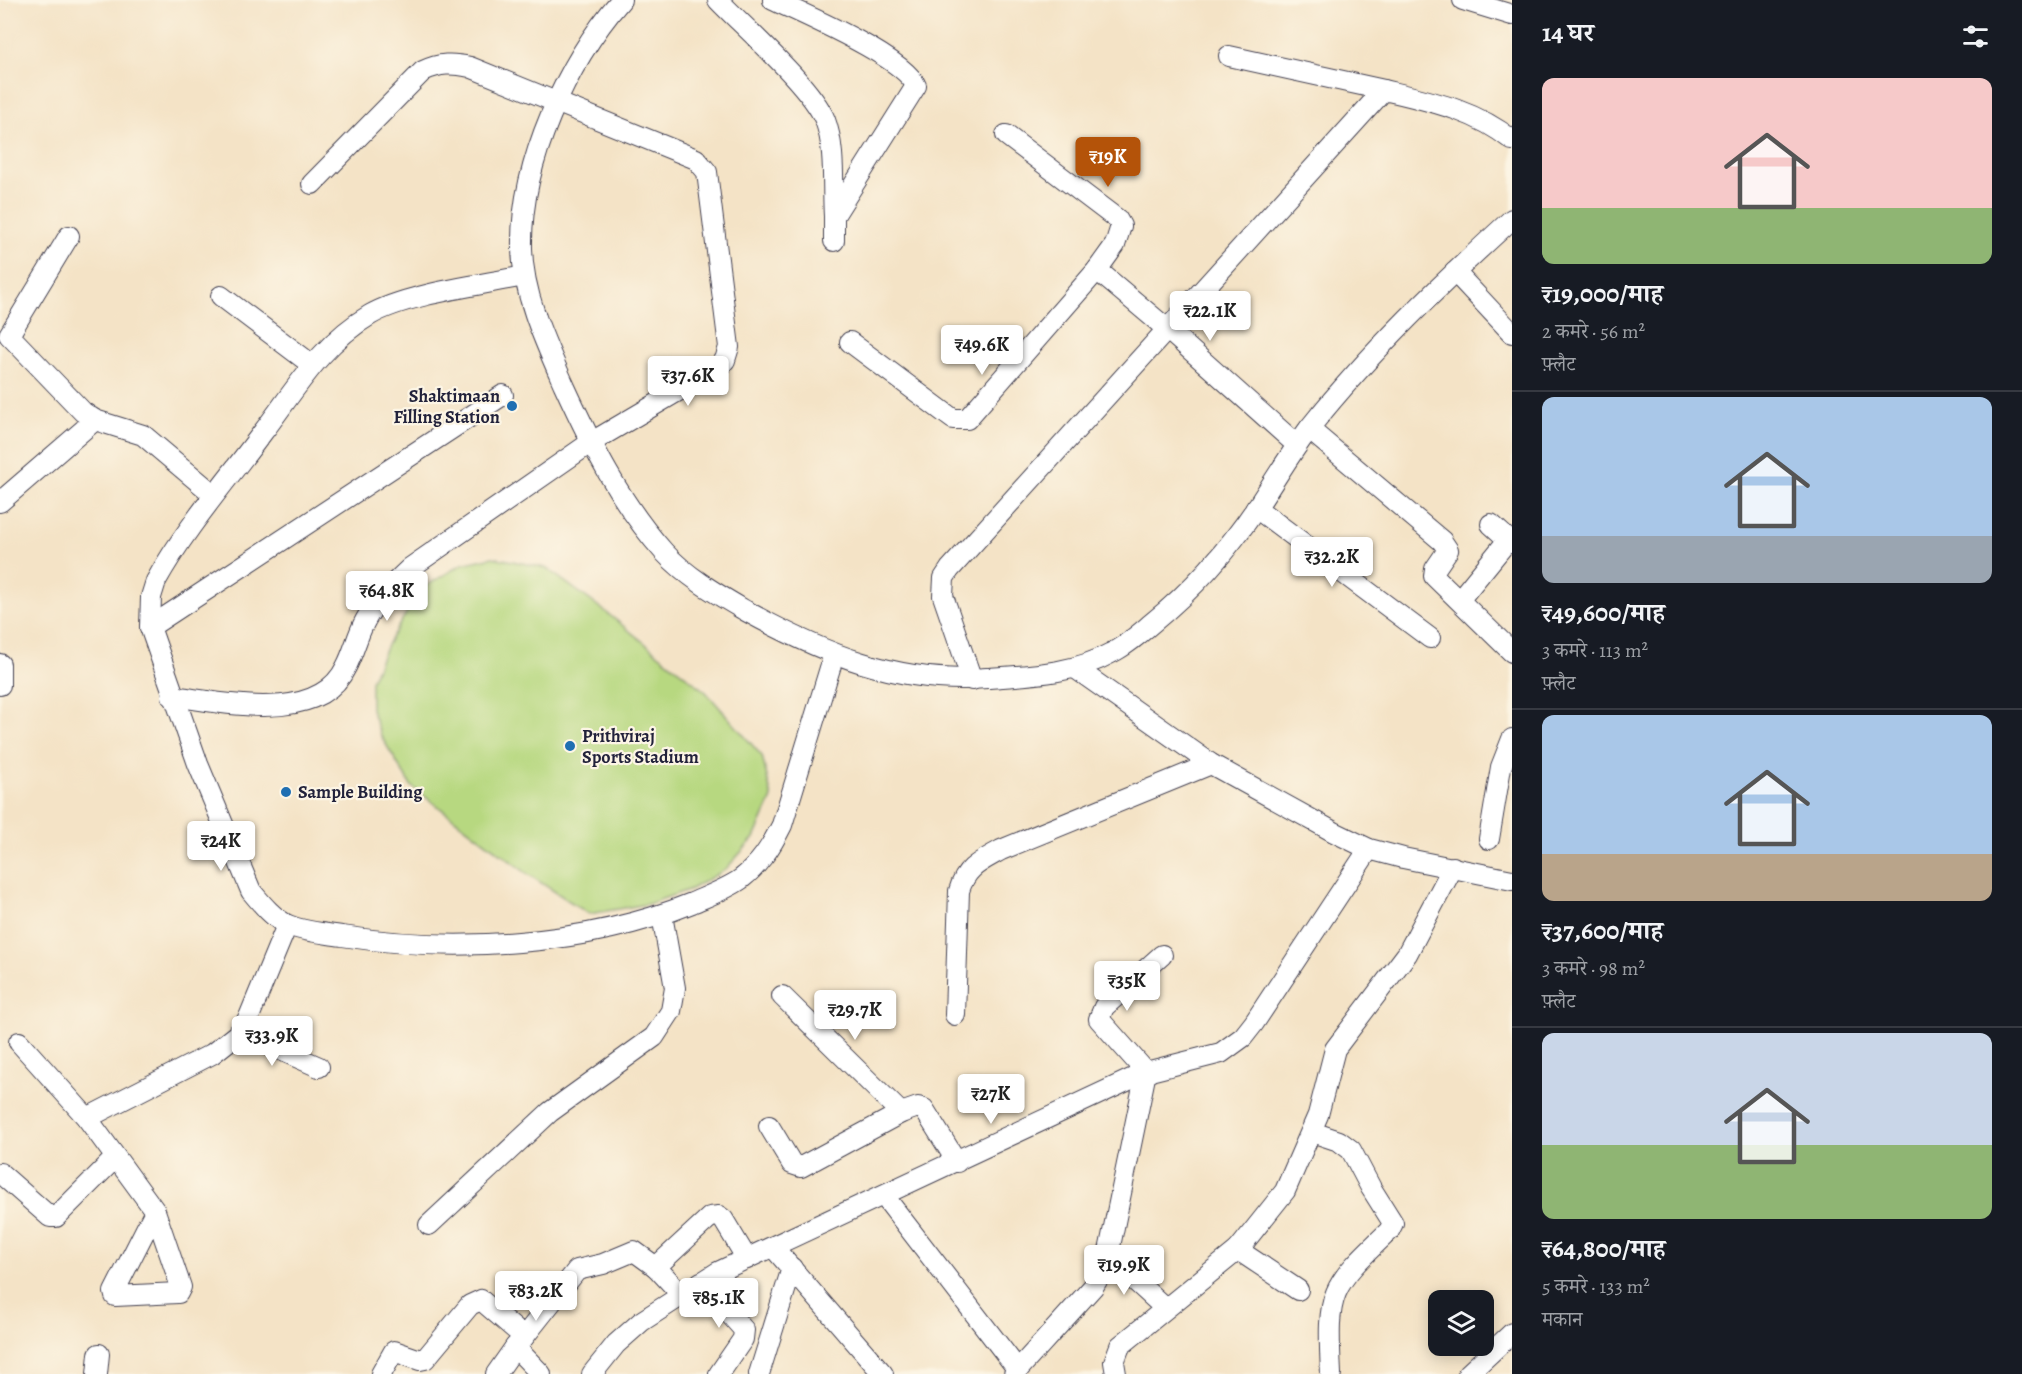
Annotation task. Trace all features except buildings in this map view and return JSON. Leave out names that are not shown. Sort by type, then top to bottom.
[{"type":"street","points":[[621,0],[597,29],[566,79],[544,135],[526,208],[522,245],[524,276],[532,305],[555,365],[590,442],[635,515],[681,569],[722,597],[789,635],[834,656],[907,675],[972,680],[1029,675],[1075,668],[1111,654],[1180,601],[1220,558],[1297,445],[1371,355],[1512,219]]},
{"type":"street","points":[[718,0],[806,90],[819,107],[830,135],[834,241]]},
{"type":"street","points":[[773,0],[851,38],[906,71],[916,86],[834,216]]},
{"type":"street","points":[[1463,0],[1512,15]]},
{"type":"street","points":[[1229,56],[1455,108],[1479,118],[1512,140]]},
{"type":"street","points":[[172,696],[258,706],[293,703],[318,696],[331,687],[346,669],[366,618],[390,587],[410,568],[590,442],[719,367],[727,353],[728,336],[706,172],[703,164],[696,159],[470,67],[453,63],[436,65],[423,71],[312,184]]},
{"type":"street","points":[[972,680],[943,596],[944,578],[1384,90]]},
{"type":"street","points":[[850,342],[953,419],[967,419],[1097,270],[1119,236],[1121,226],[1117,219],[1006,135]]},
{"type":"street","points":[[69,236],[4,341],[83,412],[95,420],[143,435],[213,494]]},
{"type":"street","points":[[1097,270],[1167,328],[1297,445]]},
{"type":"street","points":[[1455,272],[1512,333]]},
{"type":"street","points":[[524,276],[396,303],[371,314],[347,331],[311,364],[263,432],[213,494],[156,581],[152,597],[150,627],[172,696],[251,891],[265,907],[287,925],[364,939],[452,945],[548,938],[662,915],[739,880],[761,861],[773,843],[782,825],[834,656]]},
{"type":"street","points":[[220,296],[311,364]]},
{"type":"street","points":[[150,627],[503,395]]},
{"type":"street","points":[[0,502],[95,420]]},
{"type":"street","points":[[1309,429],[1442,541],[1448,550],[1435,569],[1434,576],[1512,652]]},
{"type":"street","points":[[1256,507],[1430,638]]},
{"type":"street","points":[[1460,599],[1510,541],[1491,524]]},
{"type":"street","points":[[0,664],[0,685]]},
{"type":"street","points":[[1075,668],[1211,764],[1369,849],[1512,880]]},
{"type":"street","points":[[1489,839],[1501,767],[1512,739]]},
{"type":"street","points":[[954,1015],[960,891],[964,876],[978,863],[1001,850],[1211,764]]},
{"type":"street","points":[[592,1374],[603,1358],[627,1334],[700,1282],[1146,1072],[1221,1053],[1254,1023],[1369,849]]},
{"type":"street","points":[[1116,1374],[1114,1362],[1120,1346],[1238,1250],[1276,1205],[1312,1132],[1335,1049],[1402,961],[1453,867]]},
{"type":"street","points":[[429,1225],[550,1112],[654,1037],[671,1011],[675,988],[662,915]]},
{"type":"street","points":[[87,1118],[212,1054],[240,1032],[249,1017],[287,925]]},
{"type":"street","points":[[1146,1072],[1100,1019],[1104,1007],[1162,955]]},
{"type":"street","points":[[782,996],[901,1113]]},
{"type":"street","points":[[240,1032],[319,1067]]},
{"type":"street","points":[[19,1042],[87,1118],[155,1211],[181,1287],[180,1292],[115,1296],[114,1292],[155,1211]]},
{"type":"street","points":[[884,1196],[1016,1372],[1093,1287],[1108,1256],[1146,1072]]},
{"type":"street","points":[[769,1126],[792,1164],[801,1167],[901,1113],[918,1107],[924,1109],[957,1162]]},
{"type":"street","points":[[1312,1132],[1339,1141],[1351,1150],[1393,1223],[1389,1231],[1346,1273],[1332,1299],[1329,1324],[1331,1374]]},
{"type":"street","points":[[0,1173],[50,1217],[56,1217],[115,1158]]},
{"type":"street","points":[[656,1267],[715,1216],[723,1219],[747,1259]]},
{"type":"street","points":[[774,1247],[877,1372]]},
{"type":"street","points":[[1238,1250],[1299,1290]]},
{"type":"street","points":[[496,1374],[577,1270],[603,1264],[634,1251],[656,1267],[681,1294]]},
{"type":"street","points":[[1108,1256],[1165,1308]]},
{"type":"street","points":[[759,1374],[792,1268]]},
{"type":"street","points":[[700,1282],[744,1330],[743,1339],[718,1374]]},
{"type":"street","points":[[381,1374],[394,1351],[420,1360],[429,1356],[476,1301],[484,1302],[520,1342],[541,1374]]},
{"type":"street","points":[[1468,1374],[1512,1333]]},
{"type":"street","points":[[97,1374],[99,1354]]},
{"type":"green space","name":"Prithviraj Sports Stadium","points":[[493,557],[546,568],[602,609],[706,692],[762,756],[772,798],[754,838],[725,870],[691,889],[648,904],[589,914],[529,875],[411,786],[381,736],[371,709],[371,681],[388,643],[421,589],[462,564]]},
{"type":"place","name":"Shaktimaan Filling Station","points":[[512,406]]},
{"type":"place","name":"Prithviraj Sports Stadium","points":[[570,746]]},
{"type":"place","name":"Sample Building","points":[[286,792]]}]
